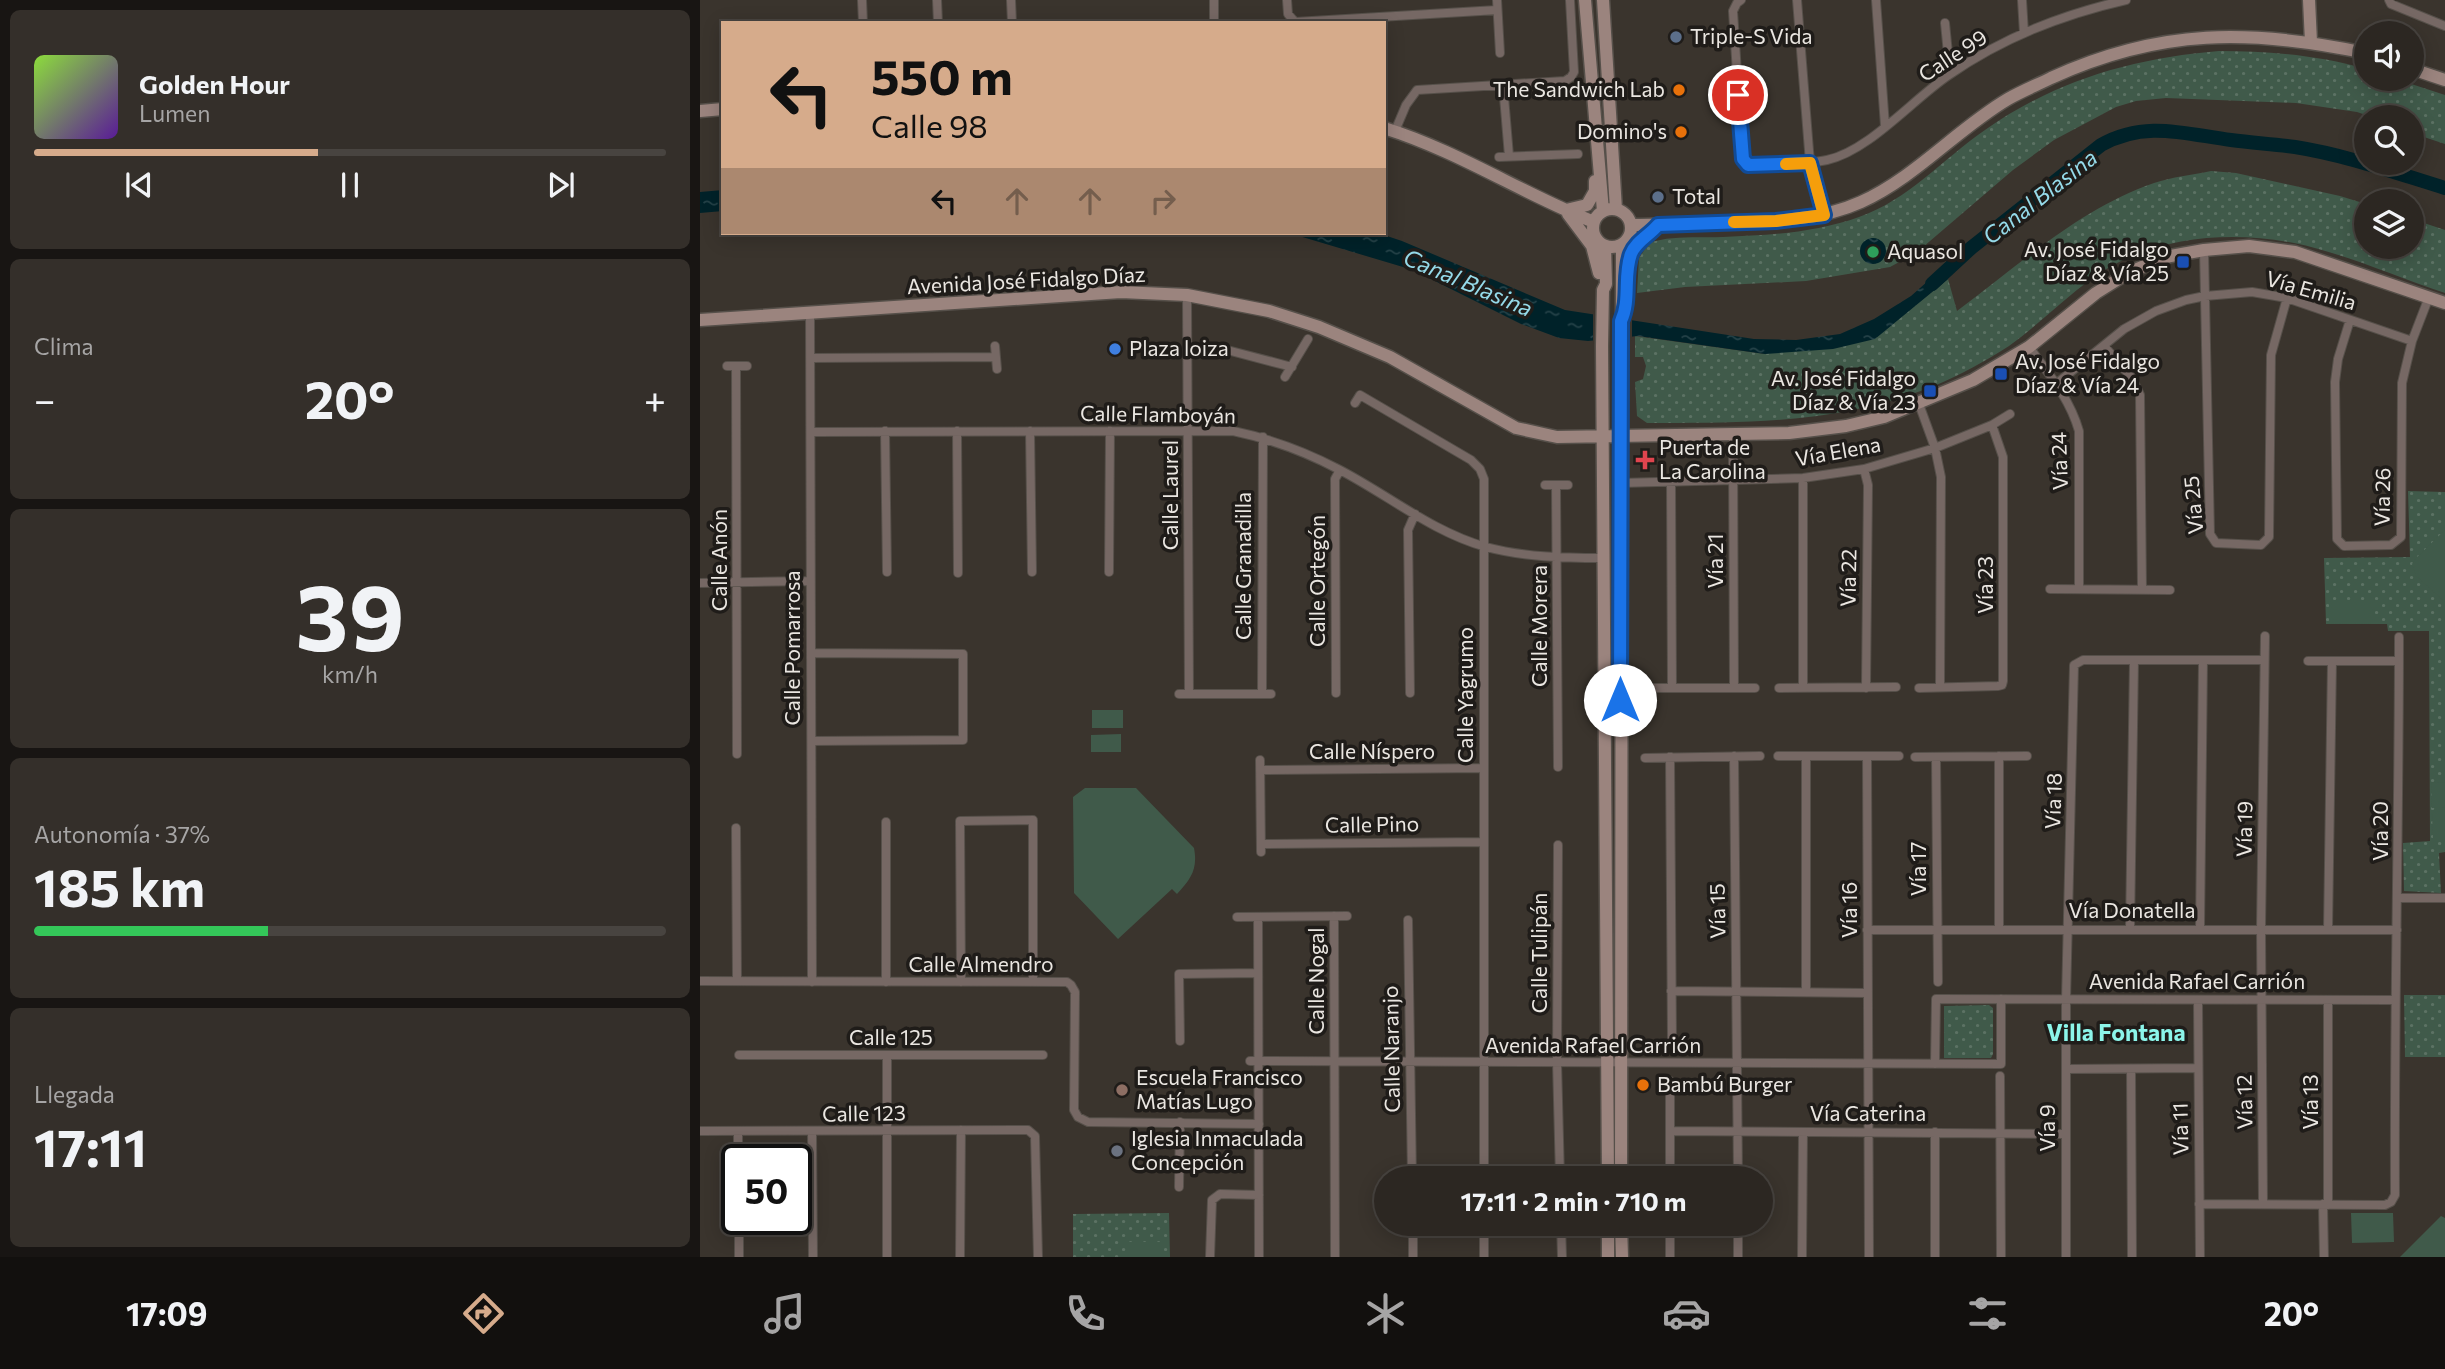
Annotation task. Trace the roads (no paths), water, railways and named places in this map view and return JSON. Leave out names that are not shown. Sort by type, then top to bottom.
[{"type":"street","points":[[862,0],[863,21]]},
{"type":"street","points":[[937,0],[938,21]]},
{"type":"street","points":[[1011,0],[1013,21]]},
{"type":"street","points":[[1214,0],[1214,21]]},
{"type":"street","points":[[1287,0],[1287,14],[1294,21]]},
{"type":"street","points":[[1497,0],[1500,53]]},
{"type":"street","points":[[1570,0],[1574,72],[1572,77],[1565,80],[1417,90],[1390,130],[1465,160],[1565,211],[1594,222]]},
{"type":"street","points":[[1585,0],[1603,211]]},
{"type":"street","points":[[1603,0],[1616,209]]},
{"type":"street","name":"Calle 99","points":[[1741,0],[1733,11],[1742,150],[1743,159],[1748,165],[1829,160],[1854,149],[1885,127],[1950,74],[2024,33],[2093,4],[2126,0]]},
{"type":"street","points":[[1797,0],[1810,163],[1824,215]]},
{"type":"street","points":[[1876,0],[1885,127]]},
{"type":"street","points":[[2022,0],[2024,33]]},
{"type":"street","points":[[2309,0],[2311,42]]},
{"type":"street","points":[[2389,0],[2391,4],[2445,26]]},
{"type":"street","points":[[1312,21],[1497,10]]},
{"type":"street","points":[[1945,23],[1950,74]]},
{"type":"street","points":[[1631,225],[1776,221],[1824,215],[1861,202],[1895,183],[2008,99],[2089,61],[2143,46],[2206,37],[2253,36],[2311,42],[2354,51]]},
{"type":"street","points":[[2424,73],[2445,79]]},
{"type":"street","points":[[1503,85],[1504,157],[1578,154]]},
{"type":"street","points":[[700,111],[721,109]]},
{"type":"street","points":[[1565,211],[1584,206],[1592,199],[1595,191],[1593,161],[1597,152]]},
{"type":"street","points":[[1616,209],[1625,214],[1631,225],[1629,237],[1622,244],[1605,246],[1595,236],[1594,222],[1603,211],[1616,209]]},
{"type":"street","points":[[1565,211],[1592,246],[1603,295],[1603,558],[1615,1062],[1620,1166]]},
{"type":"street","points":[[1624,300],[1631,254],[1636,245],[1658,225]]},
{"type":"street","points":[[1609,1166],[1615,1062],[1621,321],[1627,310],[1624,300],[1622,244]]},
{"type":"street","points":[[1603,295],[1606,284],[1605,246]]},
{"type":"street","name":"Avenida José Fidalgo Díaz","points":[[700,320],[1114,293],[1187,295],[1269,311],[1341,334],[1390,357],[1516,428],[1557,437],[1622,437],[1789,433],[1846,426],[1884,417],[1973,380],[2029,347],[2096,293],[2128,273],[2165,257],[2204,250],[2249,246],[2295,252],[2445,303]]},
{"type":"street","name":"Vía 25","points":[[2204,250],[2210,534],[2216,543],[2261,545],[2269,537],[2271,355],[2287,298]]},
{"type":"street","name":"Vía Emilia","points":[[2056,384],[2124,329],[2156,311],[2205,296],[2252,292],[2287,298],[2413,341]]},
{"type":"street","name":"Calle Laurel","points":[[1187,295],[1189,694]]},
{"type":"street","name":"Vía 26","points":[[2350,320],[2337,359],[2335,382],[2337,539],[2344,546],[2391,545],[2401,537],[2402,383],[2429,297]]},
{"type":"street","name":"Calle Pomarrosa","points":[[810,314],[813,982]]},
{"type":"street","points":[[1286,377],[1308,339]]},
{"type":"street","points":[[995,346],[997,369]]},
{"type":"street","points":[[2104,346],[2132,378],[2140,395],[2142,589]]},
{"type":"street","name":"Vía 24","points":[[2029,347],[2074,413],[2079,431],[2079,589]]},
{"type":"street","points":[[1187,350],[1227,350],[1292,367]]},
{"type":"street","points":[[811,358],[995,357]]},
{"type":"street","name":"Calle Anón","points":[[737,754],[737,583],[732,366],[747,366]]},
{"type":"street","name":"Calle Yagrumo","points":[[1357,399],[1471,460],[1480,469],[1484,479],[1483,1166]]},
{"type":"street","points":[[1919,404],[1935,448],[1941,477],[1940,687]]},
{"type":"street","name":"Vía Elena","points":[[1620,483],[1803,478],[1864,469],[1935,448],[1992,425],[2010,414]]},
{"type":"street","name":"Vía 23","points":[[1919,688],[2002,685],[2003,457],[1992,425]]},
{"type":"street","points":[[1109,572],[1110,430]]},
{"type":"street","points":[[885,431],[887,572]]},
{"type":"street","points":[[957,431],[958,573]]},
{"type":"street","points":[[1030,431],[1032,572]]},
{"type":"street","name":"Calle Flamboyán","points":[[811,432],[1233,431],[1293,447],[1340,470],[1448,532],[1484,547],[1557,558],[1603,558]]},
{"type":"street","name":"Vía 21","points":[[1733,435],[1734,688]]},
{"type":"street","name":"Calle Granadilla","points":[[1189,694],[1266,694],[1263,437]]},
{"type":"street","name":"Vía 22","points":[[1864,469],[1868,485],[1866,688]]},
{"type":"street","name":"Calle Ortegón","points":[[1336,694],[1335,479],[1340,470]]},
{"type":"street","points":[[1803,478],[1803,687]]},
{"type":"street","points":[[1671,481],[1672,688]]},
{"type":"street","points":[[1545,485],[1568,485]]},
{"type":"street","name":"Calle Morera","points":[[1556,485],[1558,768]]},
{"type":"street","points":[[1410,693],[1408,530],[1415,514]]},
{"type":"street","points":[[700,583],[810,581]]},
{"type":"street","points":[[2050,589],[2170,590]]},
{"type":"street","name":"Vía 19","points":[[2261,1000],[2265,636]]},
{"type":"street","name":"Vía 20","points":[[2326,1204],[2385,1205],[2391,1202],[2395,1195],[2394,1000],[2399,898],[2399,637]]},
{"type":"street","points":[[811,653],[962,654],[963,740],[812,741]]},
{"type":"street","name":"Vía 18","points":[[2066,1000],[2074,665],[2083,660],[2203,660]]},
{"type":"street","points":[[2130,929],[2134,660]]},
{"type":"street","points":[[2203,660],[2264,660]]},
{"type":"street","name":"Vía 19","points":[[2200,929],[2203,660]]},
{"type":"street","points":[[2308,661],[2399,661]]},
{"type":"street","points":[[2328,930],[2332,661]]},
{"type":"street","points":[[1779,688],[1896,687]]},
{"type":"street","points":[[1650,688],[1755,688]]},
{"type":"street","points":[[1179,694],[1189,694]]},
{"type":"street","points":[[1915,757],[2027,755]]},
{"type":"street","points":[[1645,758],[1759,756]]},
{"type":"street","points":[[1779,756],[1899,756]]},
{"type":"street","points":[[1806,756],[1806,992]]},
{"type":"street","name":"Vía 16","points":[[1867,756],[1869,1257]]},
{"type":"street","points":[[1998,756],[1999,929]]},
{"type":"street","points":[[1670,757],[1672,1044]]},
{"type":"street","name":"Vía 15","points":[[1734,757],[1738,1166]]},
{"type":"street","name":"Vía 17","points":[[1936,757],[1938,982]]},
{"type":"street","points":[[1259,760],[1260,770]]},
{"type":"street","name":"Calle Níspero","points":[[1260,770],[1484,768]]},
{"type":"street","name":"Calle Pino","points":[[1260,770],[1261,848],[1483,842]]},
{"type":"street","points":[[961,982],[960,821],[1033,820],[1033,982]]},
{"type":"street","points":[[886,822],[886,982]]},
{"type":"street","points":[[736,828],[737,981]]},
{"type":"street","name":"Calle Tulipán","points":[[1558,845],[1557,1062],[1560,1166]]},
{"type":"street","points":[[2399,898],[2445,898]]},
{"type":"street","points":[[1258,916],[1254,1061],[1259,1124],[1259,1257]]},
{"type":"street","name":"Calle Nogal","points":[[1334,916],[1335,1257]]},
{"type":"street","points":[[1237,917],[1348,916]]},
{"type":"street","name":"Calle Naranjo","points":[[1408,920],[1412,1166]]},
{"type":"street","name":"Vía Donatella","points":[[1867,930],[2397,930]]},
{"type":"street","points":[[1180,1041],[1179,974],[1258,973]]},
{"type":"street","name":"Calle Almendro","points":[[700,981],[1066,982],[1075,992],[1074,1110],[1078,1117],[1088,1122],[1259,1124]]},
{"type":"street","points":[[1671,991],[1867,993]]},
{"type":"street","name":"Avenida Rafael Carrión","points":[[1935,1064],[1936,999],[2394,1000]]},
{"type":"street","name":"Avenida Rafael Carrión","points":[[1254,1061],[2001,1064],[2001,999]]},
{"type":"street","name":"Vía 13","points":[[2323,1257],[2328,999]]},
{"type":"street","name":"Vía 9","points":[[2066,1000],[2066,1257]]},
{"type":"street","name":"Vía 12","points":[[2261,1000],[2263,1203]]},
{"type":"street","name":"Vía 11","points":[[2198,1001],[2200,1257]]},
{"type":"street","name":"Calle 125","points":[[739,1055],[1044,1055]]},
{"type":"street","points":[[887,1056],[887,1257]]},
{"type":"street","points":[[2066,1069],[2197,1068]]},
{"type":"street","points":[[2131,1069],[2132,1257]]},
{"type":"street","points":[[2000,1076],[2001,1257]]},
{"type":"street","points":[[1670,1081],[1670,1166]]},
{"type":"street","points":[[1179,1187],[1180,1122]]},
{"type":"street","points":[[960,1257],[961,1130]]},
{"type":"street","name":"Calle 123","points":[[700,1131],[1028,1130],[1035,1136],[1038,1257]]},
{"type":"street","name":"Vía Caterina","points":[[1670,1131],[2065,1134]]},
{"type":"street","points":[[738,1132],[738,1144]]},
{"type":"street","points":[[812,1132],[813,1257]]},
{"type":"street","points":[[1802,1257],[1803,1132]]},
{"type":"street","points":[[1935,1132],[1935,1257]]},
{"type":"street","points":[[1210,1257],[1212,1200],[1220,1194],[1259,1195]]},
{"type":"street","points":[[2199,1204],[2326,1204]]},
{"type":"street","points":[[739,1235],[739,1257]]},
{"type":"street","points":[[1413,1236],[1413,1257]]},
{"type":"street","points":[[1484,1236],[1484,1257]]},
{"type":"street","points":[[1562,1236],[1562,1257]]},
{"type":"street","points":[[1608,1236],[1608,1257]]},
{"type":"street","points":[[1622,1236],[1622,1257]]},
{"type":"street","points":[[1670,1236],[1670,1257]]},
{"type":"street","points":[[1738,1236],[1738,1257]]},
{"type":"water","points":[[721,190],[721,211],[700,213],[700,192]]},
{"type":"water","points":[[1296,235],[1384,235],[1565,310],[1754,339],[1796,340],[1840,334],[1874,319],[1911,296],[1946,265],[1948,279],[1875,339],[1833,349],[1765,354],[1638,336],[1588,341],[1559,338],[1521,324],[1413,270]]},
{"type":"water","name":"Aquasol","points":[[1873,238],[1882,242],[1886,251],[1882,260],[1873,264],[1864,260],[1860,251],[1864,242]]},
{"type":"waterway","name":"Canal Blasina","points":[[1932,284],[1971,248],[2101,145],[2133,133],[2181,132],[2314,150],[2445,188]]},
{"type":"place","name":"Triple-S Vida","points":[[1676,37]]},
{"type":"place","name":"The Sandwich Lab","points":[[1679,90]]},
{"type":"place","name":"Domino's","points":[[1681,132]]},
{"type":"place","name":"Total","points":[[1658,197]]},
{"type":"place","name":"Aquasol","points":[[1873,252]]},
{"type":"place","name":"Av. José Fidalgo Díaz & Vía 25","points":[[2183,262]]},
{"type":"place","name":"Plaza loiza","points":[[1115,349]]},
{"type":"place","name":"Av. José Fidalgo Díaz & Vía 24","points":[[2001,374]]},
{"type":"place","name":"Av. José Fidalgo Díaz & Vía 23","points":[[1930,391]]},
{"type":"place","name":"Puerta de La Carolina","points":[[1645,460]]},
{"type":"place","name":"Bambú Burger","points":[[1643,1085]]},
{"type":"place","name":"Escuela Francisco Matías Lugo","points":[[1122,1090]]},
{"type":"place","name":"Iglesia Inmaculada Concepción","points":[[1117,1151]]},
{"type":"district","name":"Villa Fontana","points":[[2116,1033]]}]
